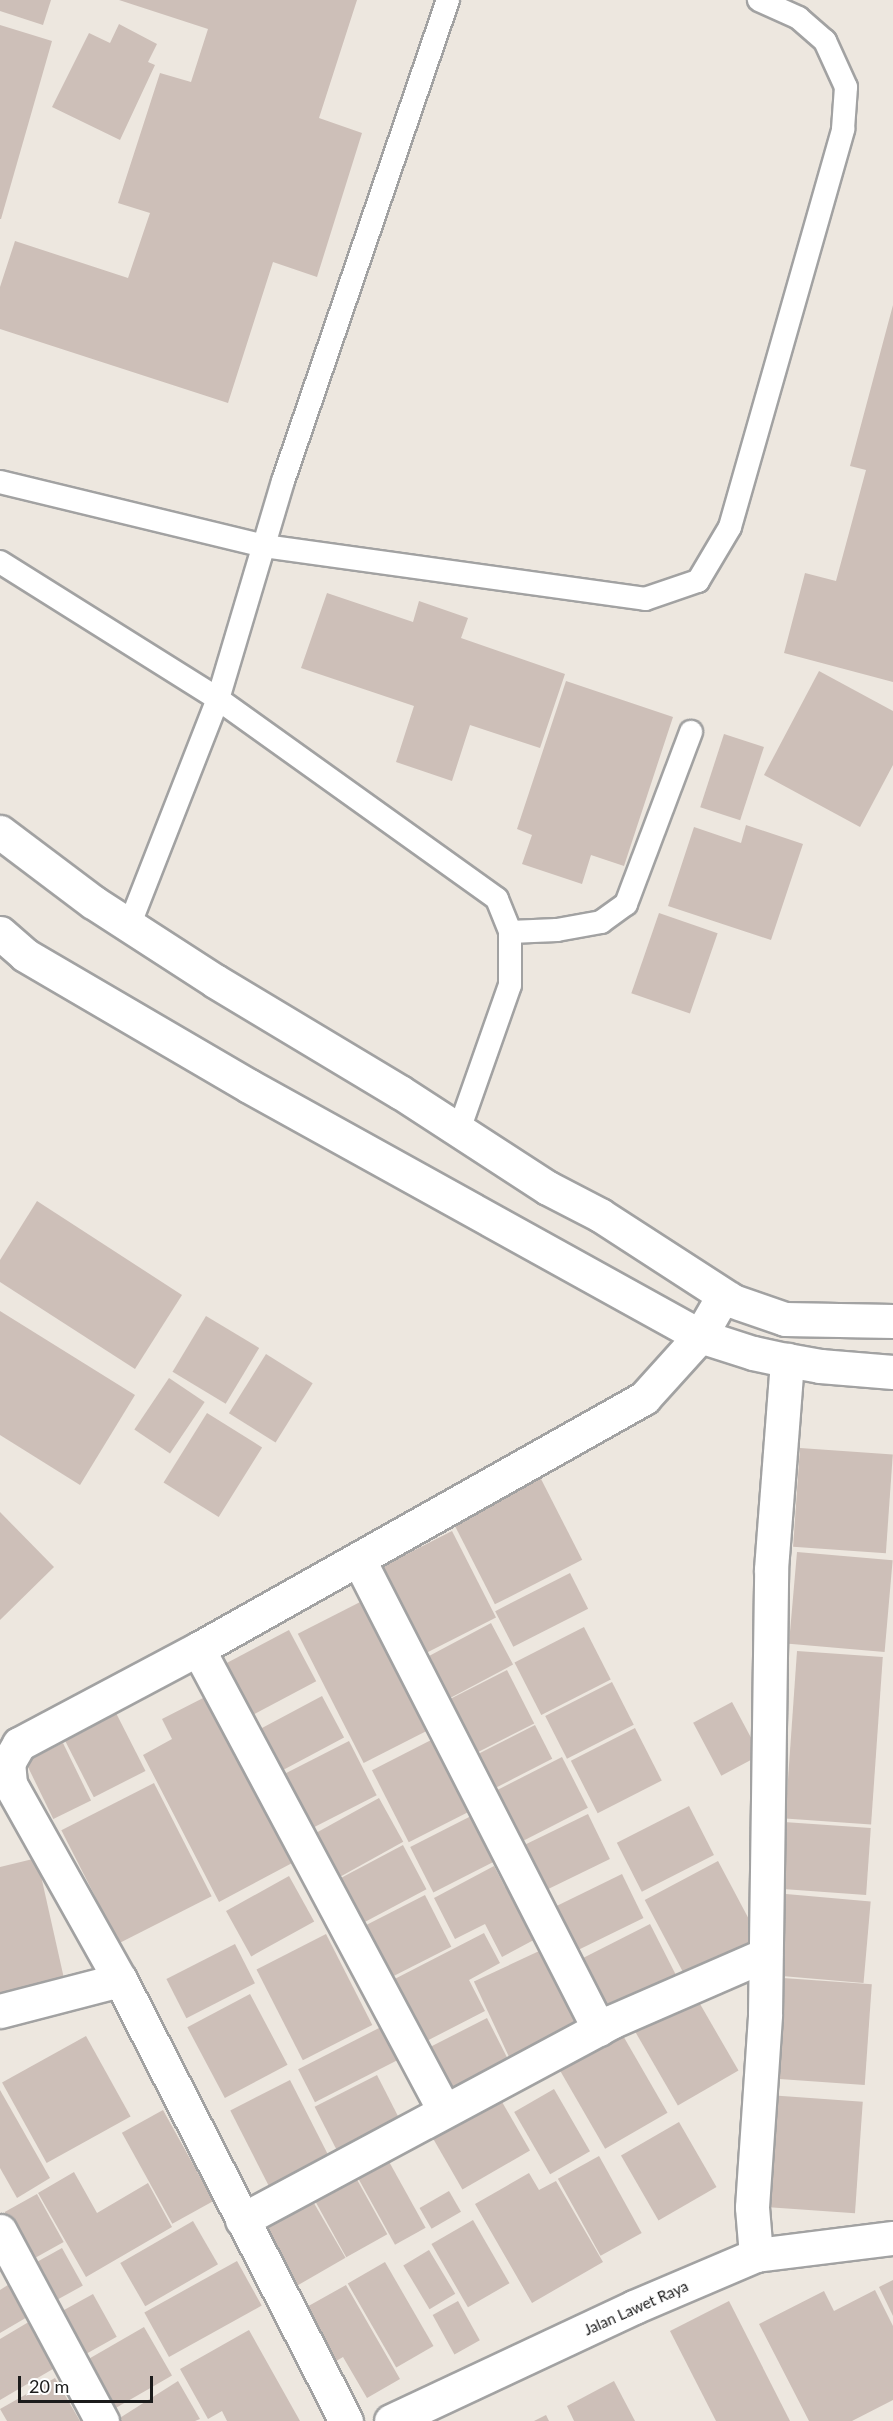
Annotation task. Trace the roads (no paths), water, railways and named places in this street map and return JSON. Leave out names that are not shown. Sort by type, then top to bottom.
[{"type":"street","points":[[0,832],[93,902],[129,926],[459,1130],[548,1188],[600,1215],[716,1291],[785,1319],[893,1321]]},
{"type":"street","points":[[0,933],[25,955],[218,1068],[570,1265],[693,1331],[753,1353],[787,1360],[893,1372]]},
{"type":"street","points":[[346,2421],[120,1980],[10,1784],[9,1763],[19,1744],[359,1560],[644,1398],[693,1331],[716,1291]]},
{"type":"street","points":[[756,2255],[752,2206],[765,2014],[771,1569],[787,1360]]},
{"type":"street","points":[[359,1560],[599,2029]]},
{"type":"street","points":[[198,1649],[444,2110]]},
{"type":"street","points":[[242,2220],[599,2029],[765,1954]]},
{"type":"street","points":[[0,2011],[120,1980]]},
{"type":"street","points":[[0,2230],[102,2421]]},
{"type":"street","name":"Jalan Lawet Raya","points":[[391,2421],[634,2307],[756,2255],[893,2238]]},
{"type":"lane","points":[[129,926],[218,699],[283,481],[448,0]]},
{"type":"lane","points":[[0,482],[264,546],[645,598],[698,581],[730,527],[843,129],[846,87],[825,41],[799,18],[759,0]]},
{"type":"lane","points":[[0,562],[218,699],[496,898],[510,932],[510,985],[459,1130]]},
{"type":"lane","points":[[510,932],[557,930],[601,922],[626,904],[691,732]]}]
